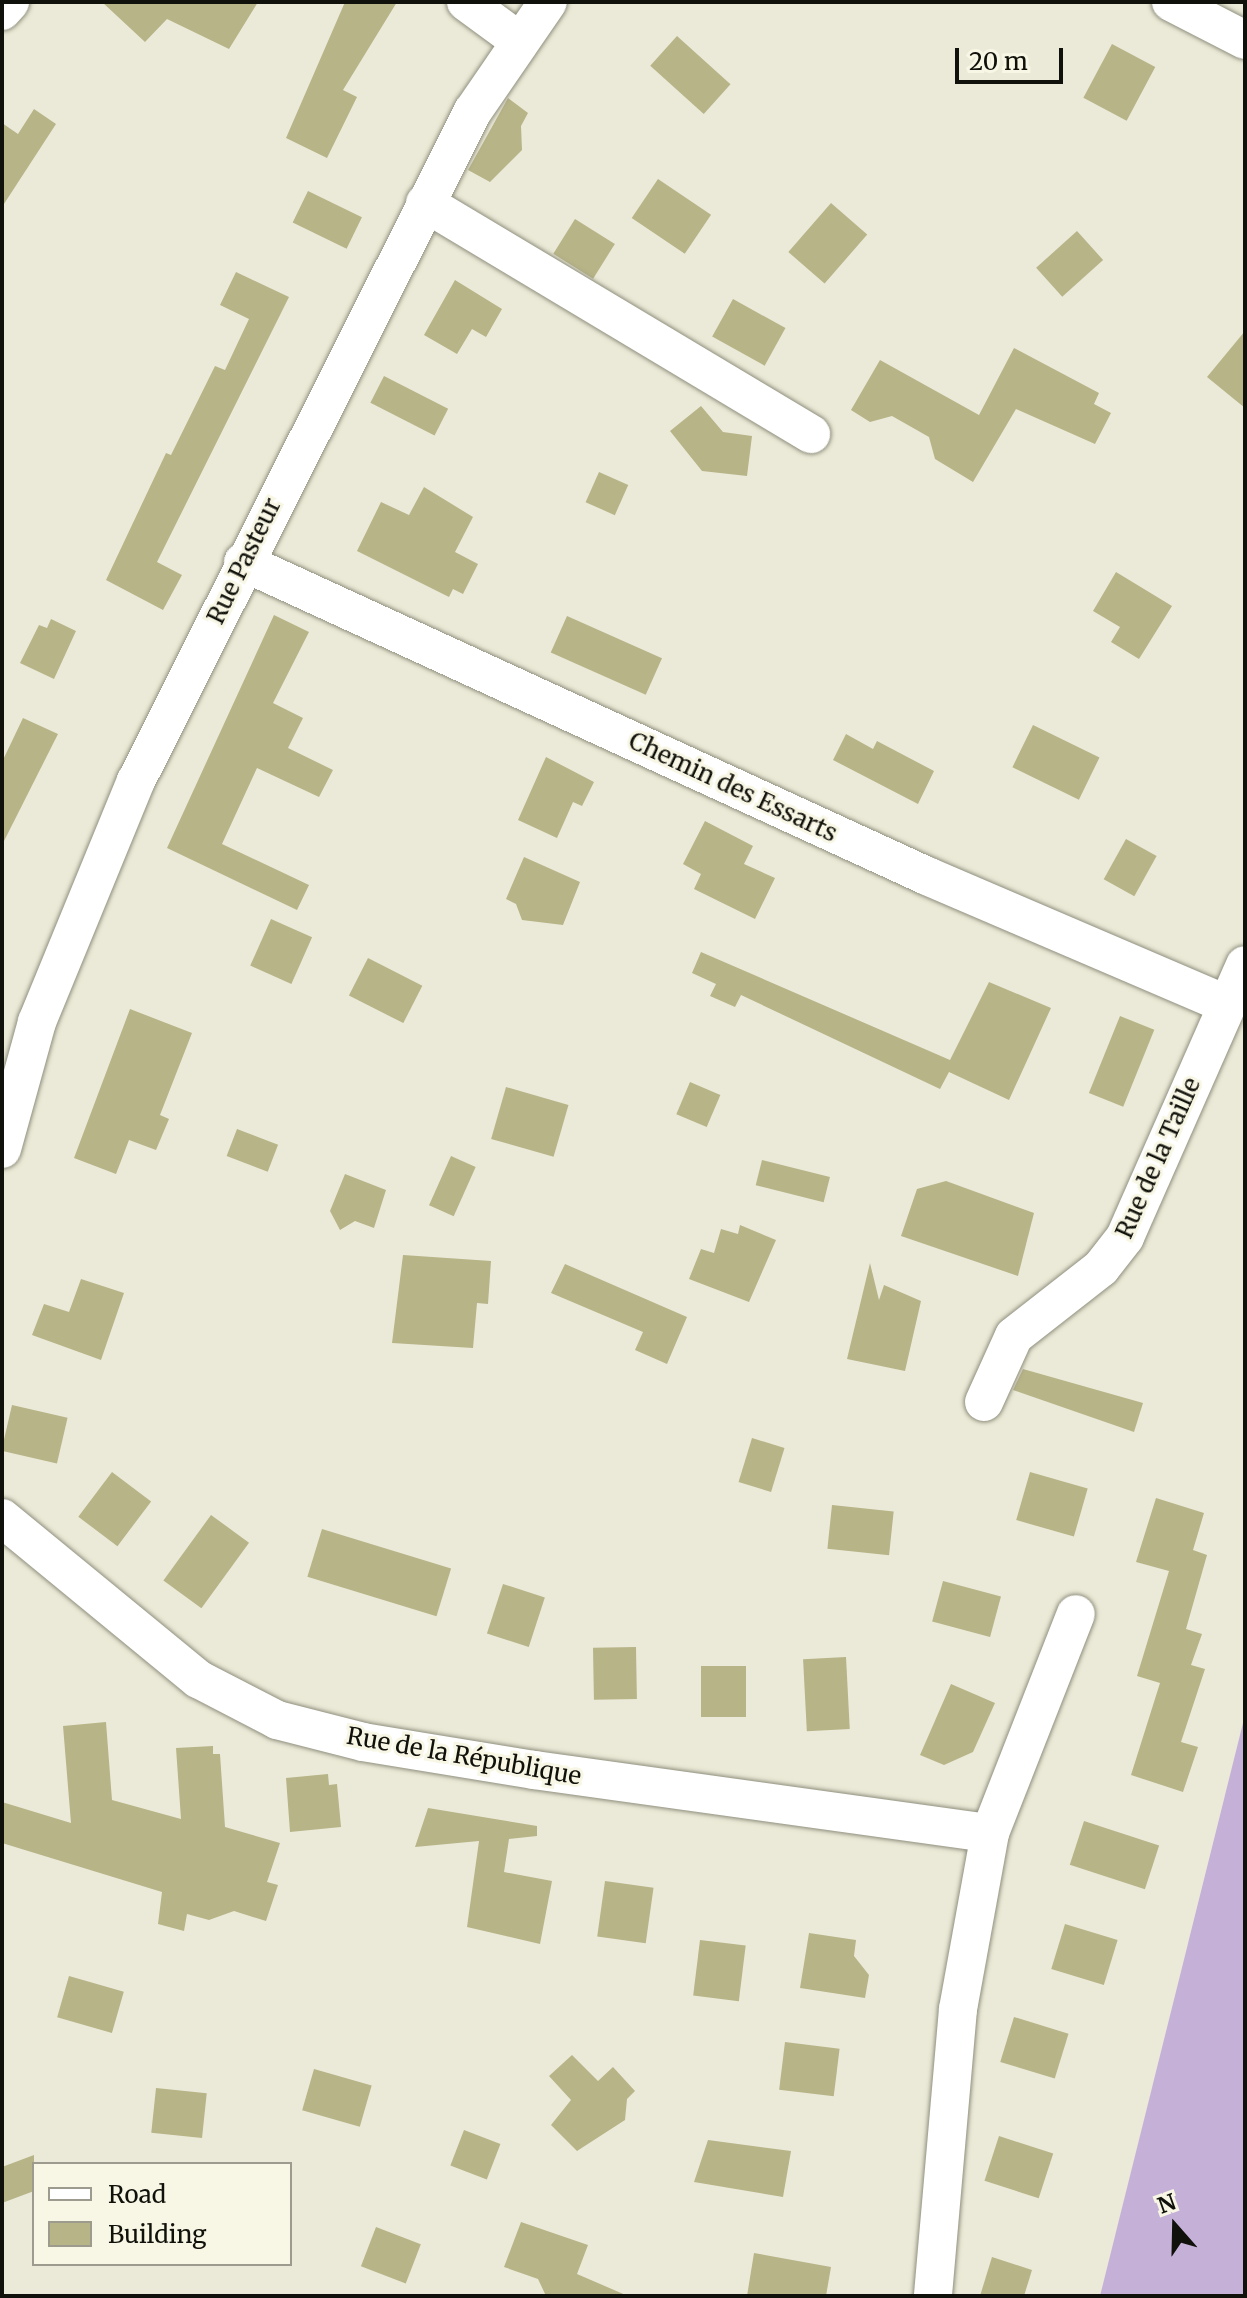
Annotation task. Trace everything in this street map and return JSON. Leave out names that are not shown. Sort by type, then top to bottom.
[{"type":"street","points":[[2,11],[10,2]]},
{"type":"street","points":[[466,2],[518,40]]},
{"type":"street","name":"Rue Pasteur","points":[[2,1149],[37,1022],[136,781],[425,203],[518,40],[548,2]]},
{"type":"street","points":[[1171,2],[1245,40]]},
{"type":"street","points":[[425,203],[811,434]]},
{"type":"street","name":"Chemin des Essarts","points":[[243,562],[927,876],[1226,1004]]},
{"type":"street","name":"Rue de la Taille","points":[[984,1402],[1014,1336],[1116,1252],[1245,965]]},
{"type":"street","name":"Rue de la République","points":[[2,1518],[198,1679],[277,1720],[518,1767],[990,1833]]},
{"type":"street","points":[[933,2296],[958,2009],[990,1833],[1051,1691],[1076,1614]]},
{"type":"shaded area","points":[[1245,1715],[1245,2296],[1100,2296]]},
{"type":"building","points":[[102,2],[258,2],[229,49],[167,19],[145,42]]},
{"type":"building","points":[[345,2],[397,2],[343,90],[357,97],[327,158],[286,138]]},
{"type":"building","points":[[677,36],[731,84],[704,114],[650,66]]},
{"type":"building","points":[[1112,44],[1155,67],[1127,121],[1083,98]]},
{"type":"building","points":[[508,98],[528,113],[521,126],[522,150],[490,182],[468,170]]},
{"type":"building","points":[[34,109],[56,124],[2,207],[2,123],[18,134]]},
{"type":"building","points":[[658,179],[711,215],[685,254],[632,218]]},
{"type":"building","points":[[308,191],[362,217],[347,249],[293,222]]},
{"type":"building","points":[[831,203],[867,234],[825,284],[788,252]]},
{"type":"building","points":[[575,219],[615,244],[593,279],[553,254]]},
{"type":"building","points":[[1077,231],[1103,260],[1062,297],[1036,268]]},
{"type":"building","points":[[236,272],[289,297],[157,562],[182,575],[163,610],[106,580],[166,453],[171,455],[215,366],[225,370],[249,319],[220,305]]},
{"type":"building","points":[[455,280],[502,309],[486,337],[472,329],[457,354],[424,335]]},
{"type":"building","points":[[733,299],[785,328],[765,366],[712,337]]},
{"type":"building","points":[[1245,331],[1245,408],[1207,377]]},
{"type":"building","points":[[1014,348],[1099,393],[1094,404],[1111,413],[1095,444],[1016,409],[973,482],[935,459],[929,437],[892,416],[870,422],[851,410],[880,360],[979,415]]},
{"type":"building","points":[[384,376],[448,409],[435,435],[370,403]]},
{"type":"building","points":[[701,406],[723,432],[752,436],[747,476],[702,471],[670,431]]},
{"type":"building","points":[[599,472],[628,485],[615,515],[586,502]]},
{"type":"building","points":[[424,487],[473,517],[455,552],[478,564],[463,594],[453,589],[449,597],[357,551],[381,502],[409,515]]},
{"type":"building","points":[[1116,572],[1172,606],[1139,659],[1111,642],[1120,627],[1093,611]]},
{"type":"building","points":[[274,615],[309,632],[273,703],[303,718],[288,748],[333,770],[319,797],[257,768],[222,844],[309,885],[297,910],[167,848]]},
{"type":"building","points":[[567,616],[662,658],[646,695],[551,653]]},
{"type":"building","points":[[51,619],[76,631],[54,679],[20,663],[39,625],[47,628]]},
{"type":"building","points":[[23,718],[58,734],[2,845],[2,762]]},
{"type":"building","points":[[1033,725],[1100,757],[1079,800],[1012,767]]},
{"type":"building","points":[[846,734],[873,749],[877,741],[934,771],[918,804],[833,760]]},
{"type":"building","points":[[546,757],[594,782],[582,806],[573,802],[557,838],[518,820]]},
{"type":"building","points":[[705,821],[753,846],[744,864],[775,878],[755,919],[694,889],[701,874],[683,864]]},
{"type":"building","points":[[1126,839],[1157,856],[1134,896],[1104,879]]},
{"type":"building","points":[[524,857],[580,882],[563,925],[522,920],[516,904],[506,899]]},
{"type":"building","points":[[271,919],[312,937],[291,984],[250,966]]},
{"type":"building","points":[[701,952],[950,1060],[989,982],[1051,1008],[1009,1100],[949,1072],[940,1089],[741,995],[735,1007],[710,996],[716,984],[692,973]]},
{"type":"building","points":[[368,958],[422,986],[403,1023],[349,995]]},
{"type":"building","points":[[130,1009],[192,1033],[160,1115],[169,1119],[156,1150],[129,1140],[116,1174],[74,1158]]},
{"type":"building","points":[[1120,1016],[1154,1030],[1123,1107],[1089,1093]]},
{"type":"building","points":[[690,1082],[720,1095],[707,1127],[676,1114]]},
{"type":"building","points":[[506,1087],[568,1105],[554,1157],[491,1139]]},
{"type":"building","points":[[237,1129],[278,1145],[268,1172],[227,1156]]},
{"type":"building","points":[[451,1156],[476,1167],[454,1216],[429,1205]]},
{"type":"building","points":[[762,1160],[830,1177],[824,1202],[756,1185]]},
{"type":"building","points":[[345,1174],[386,1190],[374,1228],[355,1221],[340,1230],[330,1211]]},
{"type":"building","points":[[946,1181],[1034,1213],[1018,1276],[901,1236],[917,1189]]},
{"type":"building","points":[[740,1225],[776,1240],[749,1302],[689,1279],[701,1249],[714,1253],[721,1229],[738,1234]]},
{"type":"building","points":[[403,1255],[491,1261],[488,1304],[477,1303],[473,1348],[392,1343]]},
{"type":"building","points":[[870,1263],[879,1300],[884,1285],[921,1301],[905,1371],[847,1359]]},
{"type":"building","points":[[565,1264],[687,1317],[667,1364],[635,1350],[643,1332],[551,1293]]},
{"type":"building","points":[[81,1279],[124,1293],[101,1360],[32,1335],[44,1304],[69,1312]]},
{"type":"building","points":[[1023,1369],[1143,1403],[1134,1432],[1013,1390]]},
{"type":"building","points":[[12,1405],[68,1418],[57,1464],[2,1451]]},
{"type":"building","points":[[752,1438],[785,1448],[771,1492],[739,1482]]},
{"type":"building","points":[[112,1472],[151,1501],[117,1546],[78,1517]]},
{"type":"building","points":[[1030,1472],[1088,1489],[1074,1537],[1016,1520]]},
{"type":"building","points":[[1156,1498],[1204,1513],[1193,1550],[1207,1555],[1186,1629],[1202,1634],[1191,1665],[1205,1669],[1181,1742],[1198,1747],[1183,1792],[1131,1775],[1160,1683],[1137,1676],[1169,1571],[1136,1562]]},
{"type":"building","points":[[832,1505],[894,1511],[889,1555],[827,1549]]},
{"type":"building","points":[[211,1515],[249,1543],[201,1608],[163,1581]]},
{"type":"building","points":[[322,1529],[451,1568],[436,1616],[307,1577]]},
{"type":"building","points":[[943,1581],[1001,1597],[990,1637],[932,1622]]},
{"type":"building","points":[[503,1584],[545,1598],[529,1647],[487,1633]]},
{"type":"building","points":[[636,1647],[637,1699],[594,1700],[593,1648]]},
{"type":"building","points":[[846,1657],[850,1729],[807,1731],[803,1659]]},
{"type":"building","points":[[701,1666],[746,1666],[746,1717],[701,1717]]},
{"type":"building","points":[[951,1684],[995,1703],[973,1752],[944,1765],[920,1755]]},
{"type":"building","points":[[106,1722],[112,1800],[181,1819],[176,1748],[213,1746],[213,1754],[220,1754],[225,1827],[280,1843],[267,1882],[278,1885],[266,1921],[234,1911],[209,1920],[187,1914],[184,1931],[158,1924],[162,1892],[2,1843],[2,1802],[71,1823],[63,1726]]},
{"type":"building","points":[[328,1774],[329,1785],[337,1784],[341,1827],[290,1832],[286,1778]]},
{"type":"building","points":[[428,1808],[537,1826],[537,1836],[509,1839],[504,1872],[552,1881],[540,1944],[467,1927],[479,1841],[415,1847]]},
{"type":"building","points":[[1084,1821],[1159,1845],[1145,1889],[1070,1865]]},
{"type":"building","points":[[605,1881],[654,1888],[646,1943],[597,1936]]},
{"type":"building","points":[[1065,1924],[1118,1940],[1104,1985],[1051,1969]]},
{"type":"building","points":[[809,1933],[856,1940],[854,1956],[869,1975],[865,1998],[800,1988]]},
{"type":"building","points":[[700,1940],[746,1946],[739,2001],[693,1996]]},
{"type":"building","points":[[69,1976],[124,1992],[112,2033],[57,2017]]},
{"type":"building","points":[[1014,2017],[1069,2034],[1055,2079],[1000,2062]]},
{"type":"building","points":[[785,2042],[840,2049],[834,2096],[779,2090]]},
{"type":"building","points":[[572,2055],[598,2081],[613,2067],[635,2091],[627,2099],[625,2120],[577,2151],[551,2125],[571,2100],[549,2076]]},
{"type":"building","points":[[314,2069],[372,2086],[360,2127],[302,2110]]},
{"type":"building","points":[[156,2088],[207,2093],[202,2138],[151,2133]]},
{"type":"building","points":[[464,2130],[500,2144],[487,2179],[450,2165]]},
{"type":"building","points":[[999,2136],[1053,2154],[1039,2198],[984,2181]]},
{"type":"building","points":[[708,2140],[791,2151],[783,2197],[694,2182]]},
{"type":"building","points":[[34,2155],[32,2192],[2,2203],[2,2167]]},
{"type":"building","points":[[521,2222],[588,2245],[577,2274],[628,2296],[546,2296],[538,2279],[504,2267]]},
{"type":"building","points":[[376,2227],[421,2244],[406,2283],[361,2266]]},
{"type":"building","points":[[754,2253],[831,2267],[826,2296],[747,2296]]},
{"type":"building","points":[[992,2257],[1032,2270],[1024,2296],[980,2296]]}]
